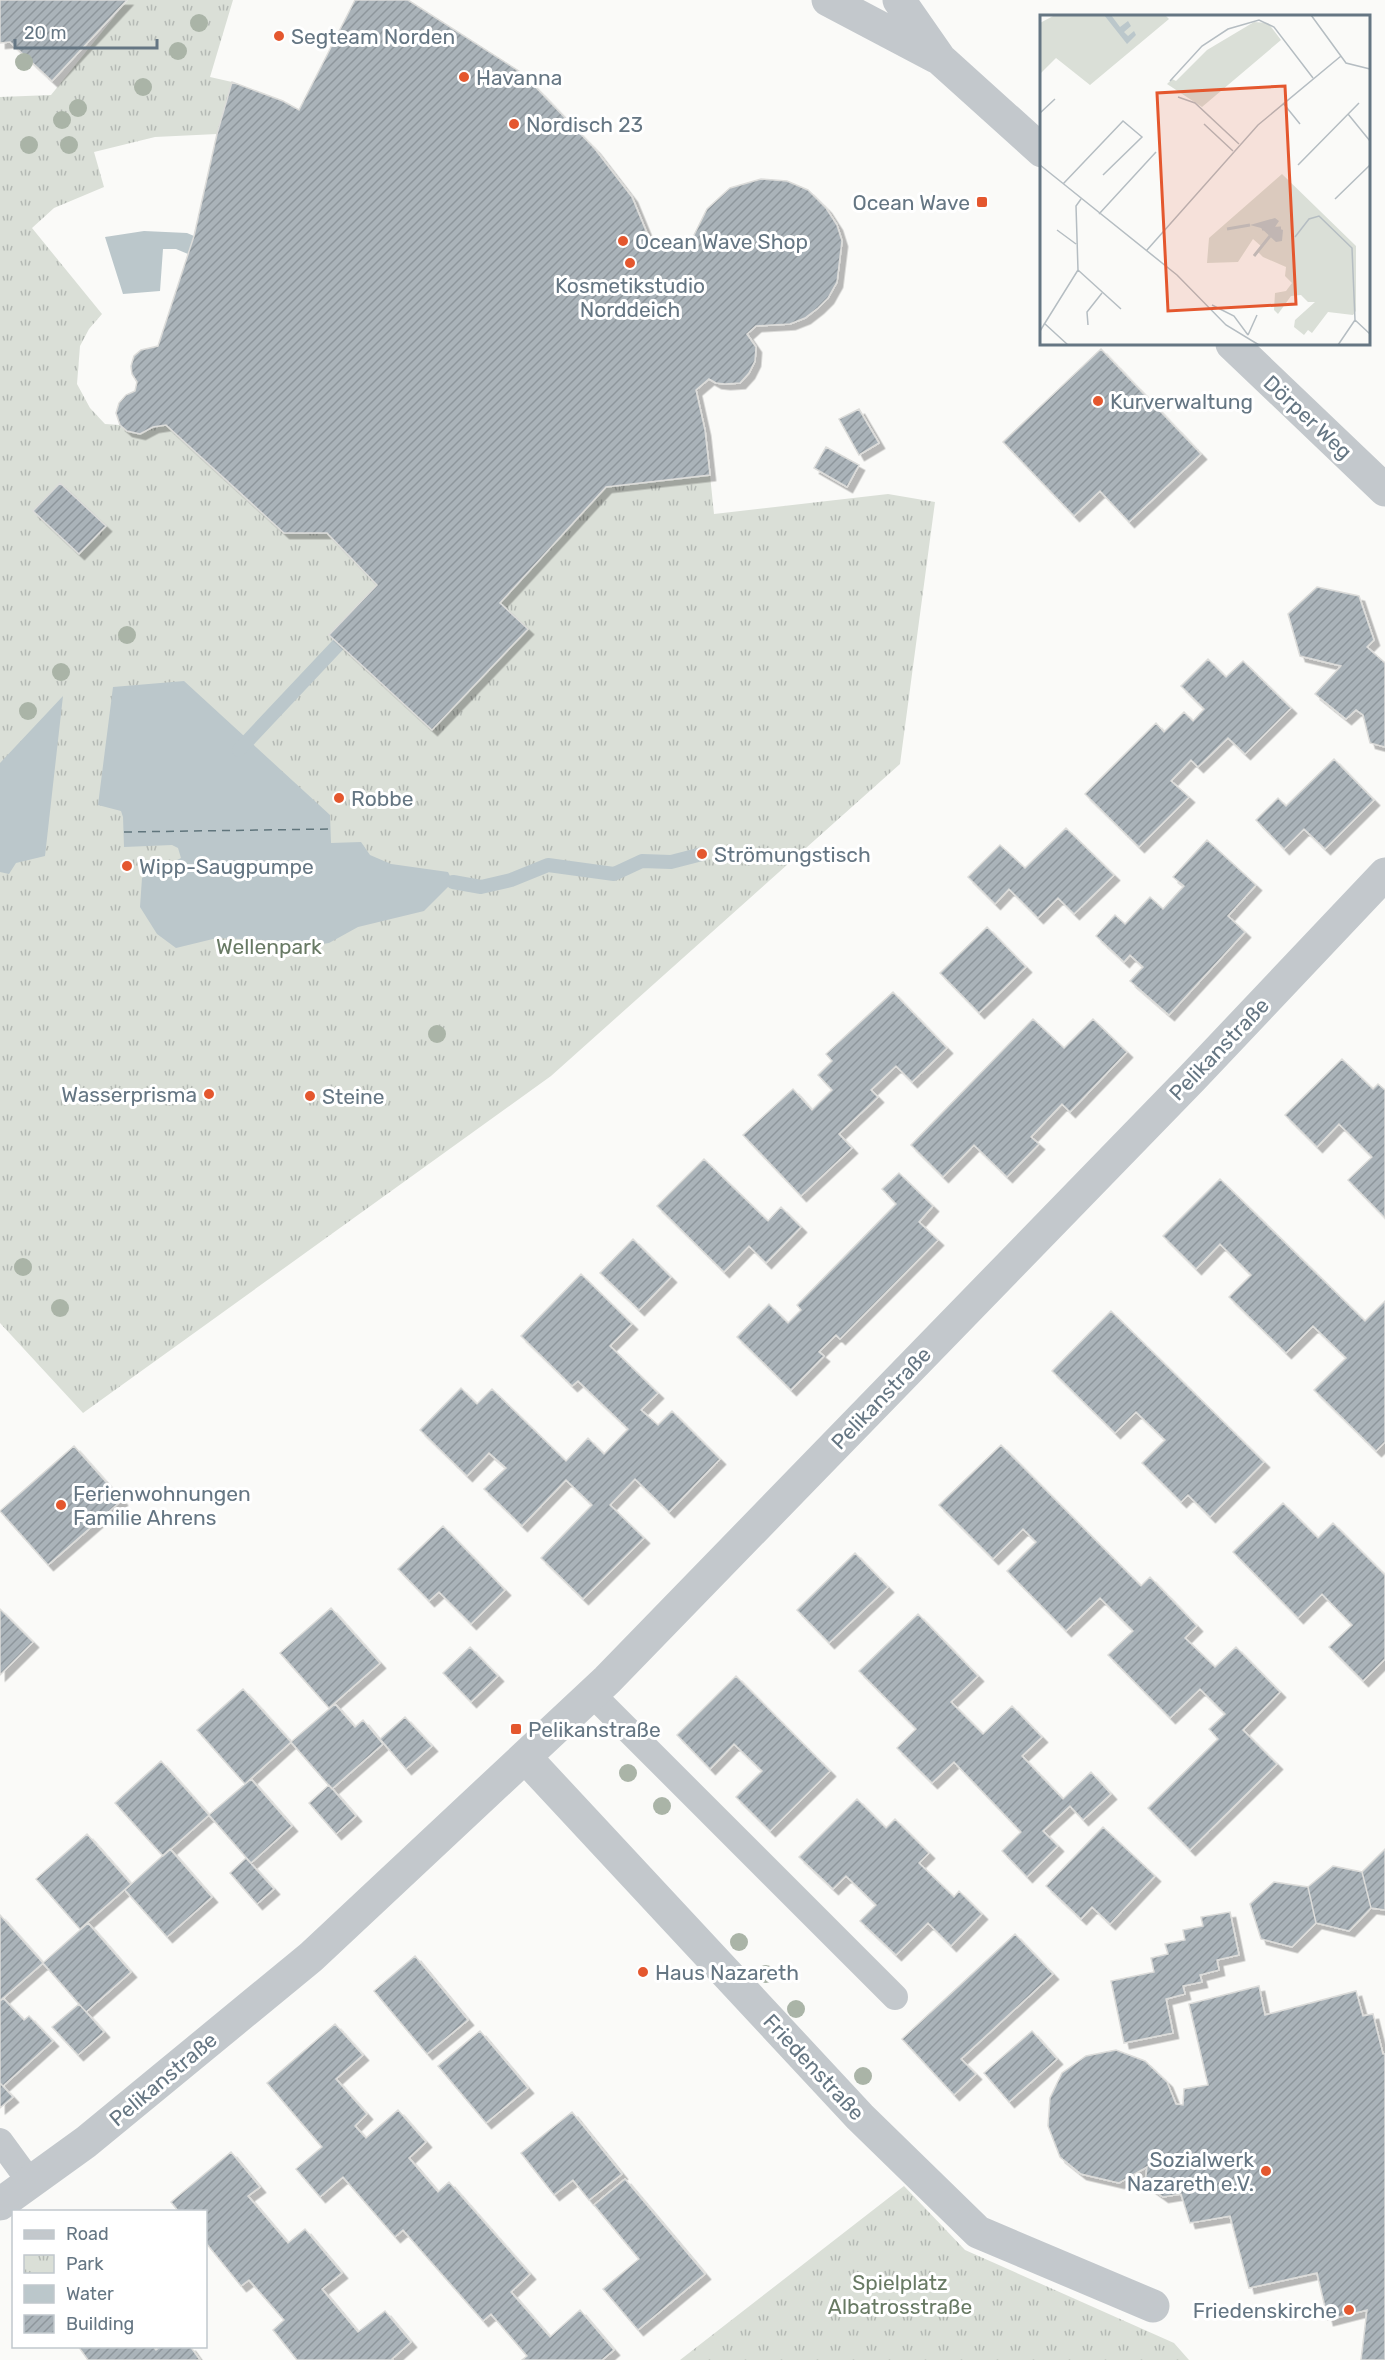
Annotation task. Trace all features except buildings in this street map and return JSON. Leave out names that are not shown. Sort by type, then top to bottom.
[{"type":"street","points":[[828,0],[940,59]]},
{"type":"street","points":[[899,0],[940,59],[1040,150]]},
{"type":"street","name":"Dörper Weg","points":[[1233,345],[1385,490]]},
{"type":"street","name":"Pelikanstraße","points":[[0,2204],[86,2142],[311,1957],[592,1694],[1192,1078],[1385,874]]},
{"type":"street","name":"Friedenstraße","points":[[525,1757],[860,2117],[978,2232],[1153,2306]]},
{"type":"lane","points":[[592,1694],[895,1997]]},
{"type":"lane","points":[[0,2141],[30,2182]]},
{"type":"green space","name":"Wellenpark","points":[[128,0],[233,0],[210,77],[232,82],[217,134],[155,137],[94,152],[104,187],[54,208],[32,228],[102,314],[89,329],[80,346],[77,384],[90,408],[105,424],[120,425],[127,431],[140,434],[153,427],[166,425],[284,533],[327,533],[377,585],[330,635],[432,730],[528,629],[500,603],[606,487],[710,475],[714,514],[888,494],[935,502],[900,764],[551,1076],[83,1413],[0,1323],[0,97],[51,95]]},
{"type":"green space","name":"Spielplatz Albatrosstraße","points":[[904,2186],[965,2250],[1174,2343],[1189,2360],[680,2360]]},
{"type":"water","points":[[144,231],[187,233],[194,236],[188,254],[176,249],[163,249],[160,291],[123,294],[105,237]]},
{"type":"water","points":[[184,681],[330,815],[331,843],[361,842],[370,855],[391,864],[448,872],[453,882],[424,911],[358,927],[329,943],[288,949],[264,940],[217,938],[176,948],[157,934],[140,907],[142,878],[181,858],[178,848],[172,845],[124,847],[121,811],[98,805],[113,687]]},
{"type":"water","points":[[63,696],[45,856],[16,863],[9,874],[0,872],[0,763]]},
{"type":"waterway","points":[[239,750],[351,631]]},
{"type":"waterway","points":[[453,882],[481,887],[511,880],[548,865],[614,874],[642,861],[671,862],[702,854]]},
{"type":"ferry route","points":[[124,832],[331,829]]},
{"type":"place","name":"Segteam Norden","points":[[279,36]]},
{"type":"place","name":"Havanna","points":[[464,77]]},
{"type":"place","name":"Nordisch 23","points":[[514,124]]},
{"type":"place","name":"Ocean Wave","points":[[982,202]]},
{"type":"place","name":"Ocean Wave Shop","points":[[623,241]]},
{"type":"place","name":"Kosmetikstudio Norddeich","points":[[630,263]]},
{"type":"place","name":"Kurverwaltung","points":[[1098,401]]},
{"type":"place","name":"Robbe","points":[[339,798]]},
{"type":"place","name":"Strömungstisch","points":[[702,854]]},
{"type":"place","name":"Wipp-Saugpumpe","points":[[127,866]]},
{"type":"place","name":"Wasserprisma","points":[[209,1094]]},
{"type":"place","name":"Steine","points":[[310,1096]]},
{"type":"place","name":"Ferienwohnungen Familie Ahrens","points":[[61,1505]]},
{"type":"place","name":"Pelikanstraße","points":[[516,1729]]},
{"type":"place","name":"Haus Nazareth","points":[[643,1972]]},
{"type":"place","name":"Sozialwerk Nazareth e.V.","points":[[1266,2171]]},
{"type":"place","name":"Friedenskirche","points":[[1349,2310]]}]
